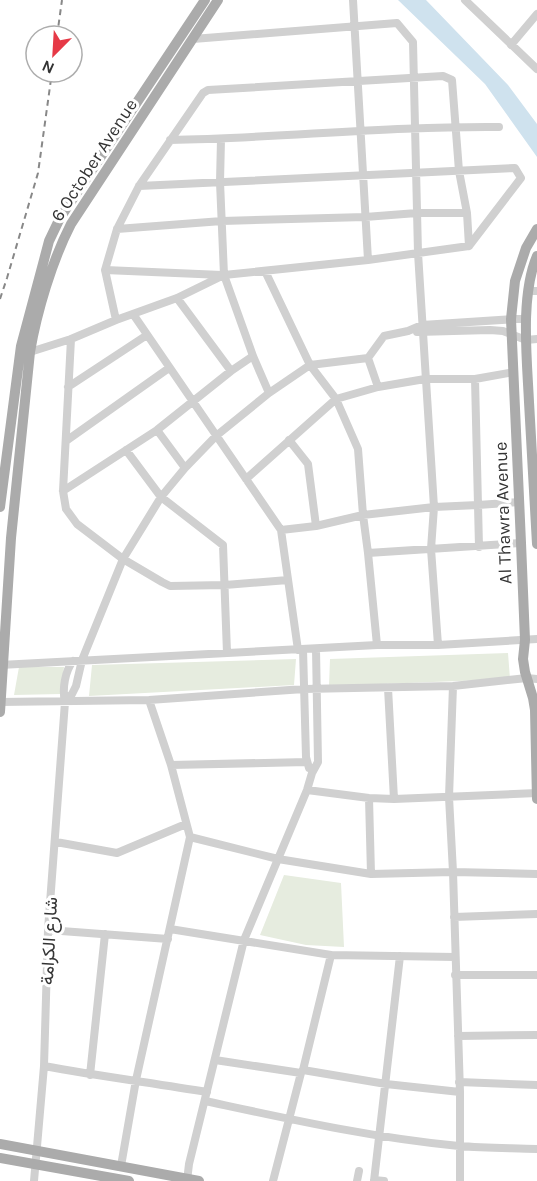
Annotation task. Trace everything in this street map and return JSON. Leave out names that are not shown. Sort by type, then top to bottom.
[{"type":"main road","name":"6 October Avenue","points":[[0,507],[21,346],[50,241],[60,218],[205,0]]},
{"type":"main road","name":"6 October Avenue","points":[[0,712],[1,665],[11,538],[30,352],[34,330],[53,267],[71,224],[218,0]]},
{"type":"main road","name":"Al Thawra Avenue","points":[[537,229],[526,248],[518,270],[511,320],[525,640],[523,659],[532,679],[537,799]]},
{"type":"main road","name":"Al Thawra Avenue","points":[[537,256],[531,273],[532,291],[527,320],[531,339],[537,544]]},
{"type":"main road","points":[[0,1144],[193,1180]]},
{"type":"main road","points":[[0,1158],[90,1177],[129,1181]]},
{"type":"street","points":[[353,0],[368,261]]},
{"type":"street","points":[[465,0],[537,69]]},
{"type":"street","points":[[511,45],[537,14]]},
{"type":"street","points":[[193,39],[397,23],[413,42],[418,254],[434,507],[431,549],[438,645]]},
{"type":"street","points":[[116,321],[105,270],[117,229],[139,186],[198,97],[208,90],[414,77],[443,76],[452,80],[459,171],[467,213],[469,246]]},
{"type":"street","points":[[170,140],[456,127],[499,128]]},
{"type":"street","points":[[221,139],[220,182],[224,275],[269,393]]},
{"type":"street","points":[[105,270],[224,275],[368,261],[469,246],[521,178],[514,168],[139,186]]},
{"type":"street","points":[[117,229],[222,221],[467,213]]},
{"type":"street","points":[[265,271],[310,365],[336,399],[358,449],[377,645]]},
{"type":"street","points":[[30,352],[71,339],[177,298],[224,275]]},
{"type":"street","points":[[177,298],[231,371]]},
{"type":"street","points":[[133,315],[281,530],[301,649],[307,762],[312,773]]},
{"type":"street","points":[[310,365],[368,358],[384,336],[422,329],[527,320]]},
{"type":"street","points":[[422,329],[490,330],[531,339]]},
{"type":"street","points":[[68,387],[147,335]]},
{"type":"street","points":[[71,339],[63,491],[66,509],[77,524],[123,559],[170,586],[288,580]]},
{"type":"street","points":[[63,491],[157,430],[253,356]]},
{"type":"street","points":[[368,358],[378,387]]},
{"type":"street","name":"شارع الكرامة","points":[[34,1181],[44,1066],[48,930],[66,702],[64,693],[66,674],[69,666],[77,660],[123,559],[161,497],[184,468],[216,436],[269,393],[310,365]]},
{"type":"street","points":[[66,441],[169,368]]},
{"type":"street","points":[[246,479],[336,399],[378,387],[425,379],[475,379],[514,372]]},
{"type":"street","points":[[475,379],[479,547]]},
{"type":"street","points":[[157,430],[184,468]]},
{"type":"street","points":[[289,440],[308,464],[316,526]]},
{"type":"street","points":[[126,450],[161,497],[223,544],[227,653]]},
{"type":"street","points":[[281,530],[316,526],[363,515],[434,507],[520,502]]},
{"type":"street","points":[[368,553],[521,543]]},
{"type":"street","points":[[1,665],[537,639]]},
{"type":"street","points":[[193,1180],[189,1164],[244,940],[307,790],[318,758],[316,649]]},
{"type":"street","points":[[0,702],[149,700],[304,689],[453,686],[532,679]]},
{"type":"street","points":[[453,686],[449,797],[460,1092],[460,1181]]},
{"type":"street","points":[[387,688],[394,799]]},
{"type":"street","points":[[121,1166],[136,1080],[190,837],[171,765],[149,700]]},
{"type":"street","points":[[171,765],[307,762]]},
{"type":"street","points":[[307,790],[394,799],[537,793]]},
{"type":"street","points":[[369,798],[371,874]]},
{"type":"street","points":[[56,842],[117,853],[186,824]]},
{"type":"street","points":[[190,837],[278,859],[371,874],[453,872],[537,874]]},
{"type":"street","points":[[454,917],[537,914]]},
{"type":"street","points":[[48,930],[105,934],[169,934],[244,940],[331,955],[455,957]]},
{"type":"street","points":[[90,1075],[105,934]]},
{"type":"street","points":[[273,1181],[331,955]]},
{"type":"street","points":[[377,1181],[379,1135],[400,956]]},
{"type":"street","points":[[455,975],[537,975]]},
{"type":"street","points":[[458,1036],[537,1035]]},
{"type":"street","points":[[215,1060],[460,1092]]},
{"type":"street","points":[[44,1066],[90,1075],[136,1080],[289,1119],[379,1135],[460,1146],[537,1149]]},
{"type":"street","points":[[459,1082],[537,1085]]},
{"type":"street","points":[[357,1181],[359,1171]]},
{"type":"shaded area","points":[[508,653],[510,679],[329,686],[330,659]]},
{"type":"shaded area","points":[[296,659],[294,685],[89,696],[92,665]]},
{"type":"shaded area","points":[[19,667],[64,667],[61,694],[14,695]]},
{"type":"shaded area","points":[[284,875],[341,883],[344,947],[306,945],[260,935]]},
{"type":"water","points":[[398,0],[426,0],[508,85],[537,124],[537,157],[485,84]]},
{"type":"railway","points":[[59,24],[62,0]]},
{"type":"railway","points":[[0,299],[38,173],[50,84]]}]
